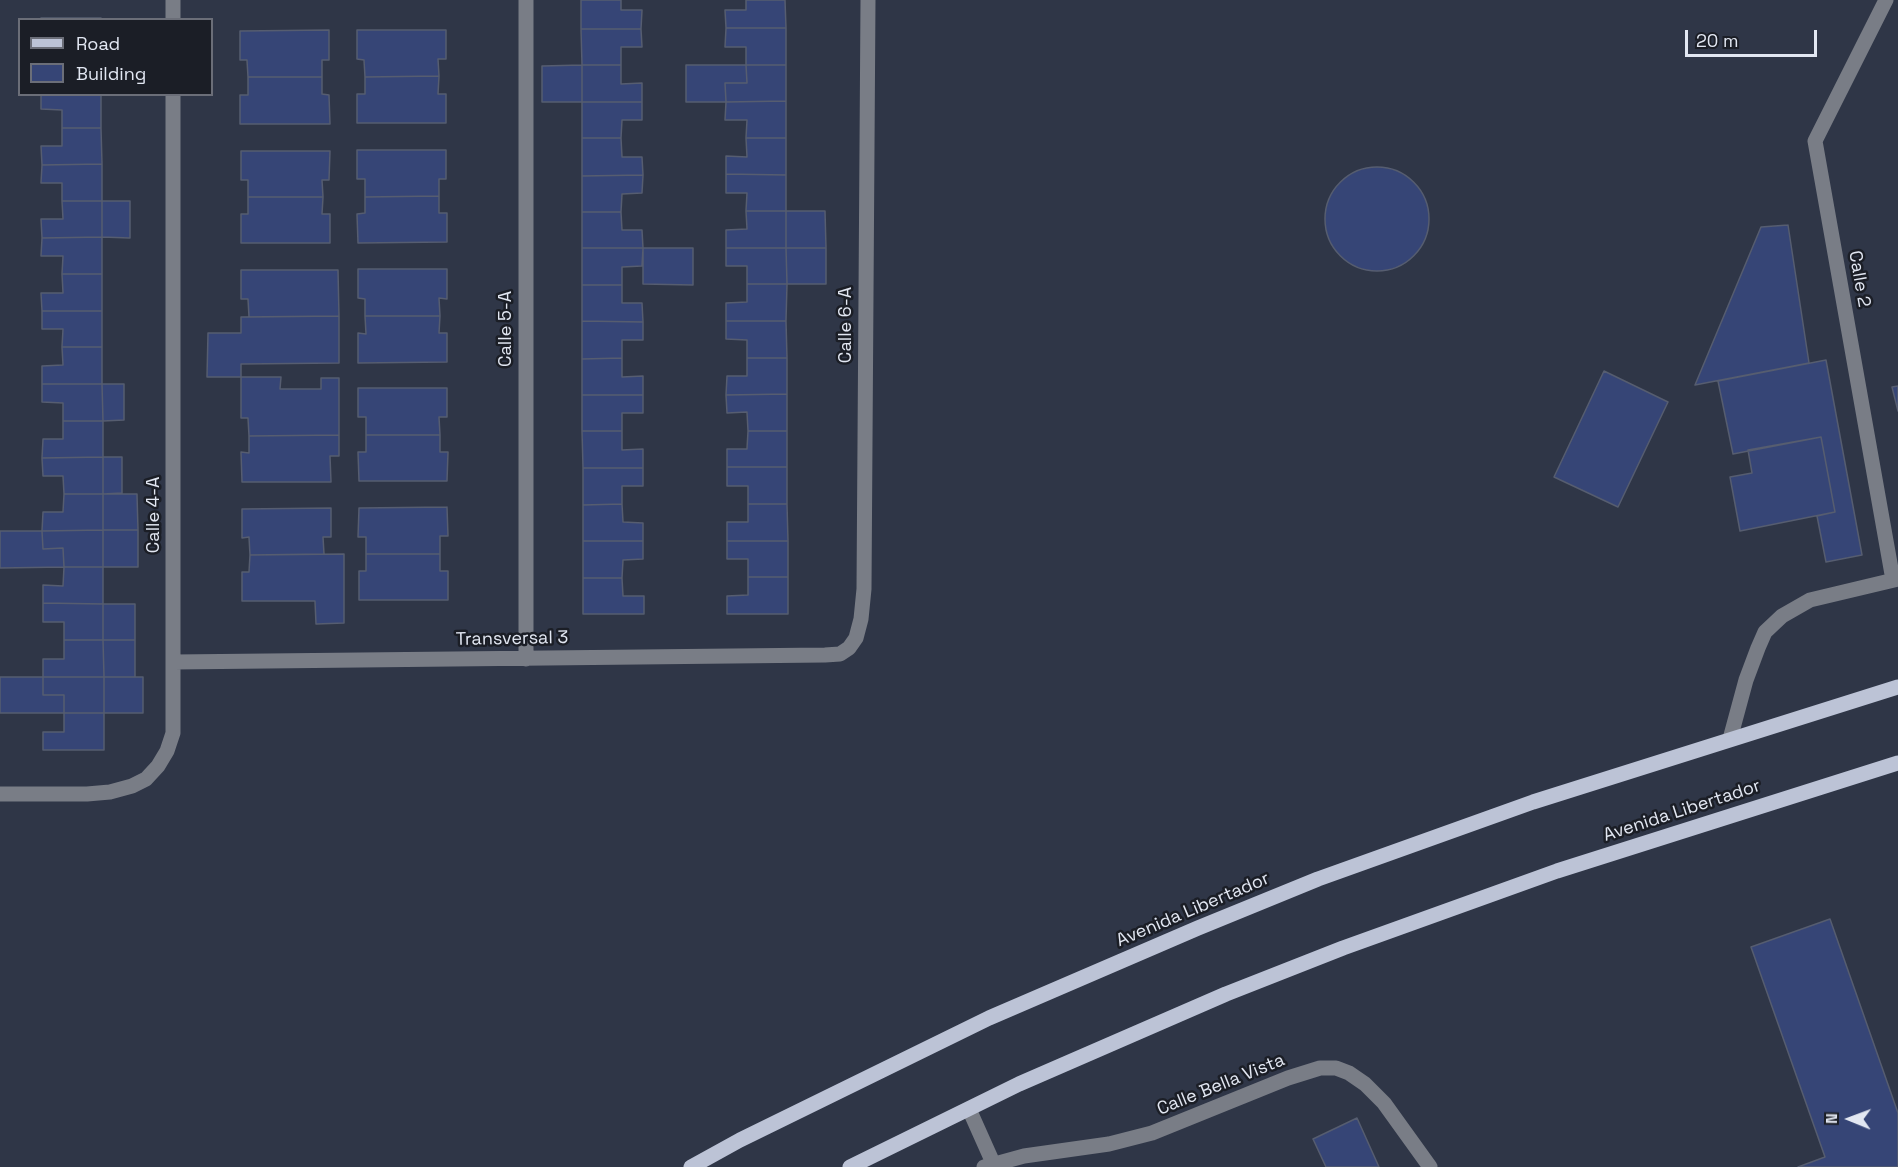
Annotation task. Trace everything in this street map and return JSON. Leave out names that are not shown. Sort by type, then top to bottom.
[{"type":"main road","name":"Avenida Libertador","points":[[692,1167],[740,1140],[989,1018],[1318,879],[1533,802],[1898,687]]},
{"type":"main road","name":"Avenida Libertador","points":[[850,1167],[1019,1084],[1226,994],[1343,948],[1557,871],[1898,763]]},
{"type":"street","points":[[173,0],[173,18]]},
{"type":"street","name":"Calle 5-A","points":[[526,0],[526,658]]},
{"type":"street","name":"Calle 6-A","points":[[849,648],[856,638],[861,619],[864,589],[868,0]]},
{"type":"street","name":"Calle 2","points":[[1886,0],[1815,141],[1896,579]]},
{"type":"street","name":"Calle 4-A","points":[[0,794],[110,792],[132,786],[146,779],[167,751],[173,733],[173,96]]},
{"type":"street","points":[[1731,739],[1746,680],[1765,632],[1782,616],[1810,600],[1896,579]]},
{"type":"street","name":"Transversal 3","points":[[174,662],[825,655],[840,654],[849,648]]},
{"type":"street","name":"Calle Bella Vista","points":[[989,1166],[1024,1156],[1109,1144],[1152,1133],[1288,1078],[1320,1068],[1336,1068],[1349,1073],[1365,1084],[1384,1103],[1430,1167]]},
{"type":"street","points":[[969,1109],[989,1166]]},
{"type":"building","points":[[581,0],[621,0],[621,10],[642,10],[641,29],[581,29]]},
{"type":"building","points":[[746,0],[785,0],[786,28],[726,28],[725,10],[746,10]]},
{"type":"building","points":[[726,28],[786,28],[786,65],[746,65],[746,47],[725,47]]},
{"type":"building","points":[[581,29],[641,29],[642,47],[621,47],[621,65],[582,65]]},
{"type":"building","points":[[329,30],[329,60],[322,60],[322,77],[248,77],[247,60],[240,60],[240,31]]},
{"type":"building","points":[[357,30],[446,30],[446,59],[438,59],[439,76],[365,77],[364,60],[357,59]]},
{"type":"building","points":[[582,65],[582,102],[542,102],[542,66]]},
{"type":"building","points":[[582,65],[621,65],[621,84],[642,83],[642,102],[582,102]]},
{"type":"building","points":[[686,65],[746,65],[747,83],[725,83],[726,102],[686,102]]},
{"type":"building","points":[[746,65],[786,65],[786,101],[726,102],[725,83],[747,83]]},
{"type":"building","points":[[439,76],[438,94],[446,94],[446,123],[357,123],[357,94],[365,94],[365,77]]},
{"type":"building","points":[[248,77],[322,77],[322,94],[329,95],[330,124],[240,124],[240,95],[248,95]]},
{"type":"building","points":[[41,96],[101,96],[101,128],[62,128],[62,110],[41,109]]},
{"type":"building","points":[[786,101],[786,138],[746,138],[747,120],[725,120],[726,102]]},
{"type":"building","points":[[582,102],[642,102],[642,120],[622,120],[621,138],[582,138]]},
{"type":"building","points":[[62,128],[101,128],[102,164],[42,165],[41,146],[62,146]]},
{"type":"building","points":[[582,138],[621,138],[622,157],[642,157],[643,175],[582,176]]},
{"type":"building","points":[[746,138],[786,138],[786,175],[726,174],[726,156],[747,157]]},
{"type":"building","points":[[357,150],[446,150],[446,179],[439,179],[439,196],[365,197],[365,179],[357,179]]},
{"type":"building","points":[[241,151],[330,151],[329,180],[322,180],[323,197],[248,197],[248,180],[241,180]]},
{"type":"building","points":[[102,164],[102,201],[62,201],[62,183],[41,183],[42,165]]},
{"type":"building","points":[[1377,167],[1397,171],[1414,182],[1425,199],[1429,219],[1425,239],[1414,256],[1397,267],[1377,271],[1357,267],[1340,256],[1329,239],[1325,219],[1329,199],[1340,182],[1357,171]]},
{"type":"building","points":[[726,174],[786,175],[786,211],[746,211],[747,193],[726,193]]},
{"type":"building","points":[[643,175],[642,193],[622,194],[621,212],[582,212],[582,176]]},
{"type":"building","points":[[439,196],[439,213],[447,213],[447,242],[358,243],[357,214],[365,213],[365,197]]},
{"type":"building","points":[[248,197],[323,197],[322,214],[330,214],[330,243],[241,243],[241,214],[248,214]]},
{"type":"building","points":[[62,201],[102,201],[102,237],[42,238],[41,219],[63,219]]},
{"type":"building","points":[[102,201],[130,201],[130,238],[102,237]]},
{"type":"building","points":[[746,211],[786,211],[786,248],[726,248],[726,230],[747,229]]},
{"type":"building","points":[[786,211],[825,211],[826,248],[786,248]]},
{"type":"building","points":[[582,212],[621,212],[622,230],[642,230],[643,248],[582,248]]},
{"type":"building","points":[[1788,225],[1809,363],[1695,385],[1761,227]]},
{"type":"building","points":[[102,237],[102,274],[62,274],[63,256],[41,256],[42,238]]},
{"type":"building","points":[[582,248],[643,248],[642,266],[622,267],[622,285],[582,285]]},
{"type":"building","points":[[643,248],[693,248],[693,285],[643,284]]},
{"type":"building","points":[[726,248],[786,248],[787,284],[747,284],[747,266],[726,266]]},
{"type":"building","points":[[786,248],[826,248],[826,284],[787,284]]},
{"type":"building","points":[[358,269],[447,269],[447,299],[439,298],[440,316],[365,316],[365,299],[358,298]]},
{"type":"building","points":[[241,270],[338,270],[339,316],[249,317],[248,299],[241,299]]},
{"type":"building","points":[[62,274],[102,274],[102,311],[42,311],[41,293],[63,293]]},
{"type":"building","points":[[747,284],[787,284],[786,321],[726,321],[726,303],[747,302]]},
{"type":"building","points":[[582,285],[622,285],[622,303],[642,303],[643,322],[582,321]]},
{"type":"building","points":[[42,311],[102,311],[102,347],[62,347],[63,329],[42,329]]},
{"type":"building","points":[[339,316],[339,363],[241,364],[241,377],[207,377],[208,333],[241,333],[241,317]]},
{"type":"building","points":[[365,316],[440,316],[439,333],[447,333],[447,362],[358,363],[358,333],[366,334]]},
{"type":"building","points":[[582,321],[643,322],[643,340],[622,340],[622,358],[582,359]]},
{"type":"building","points":[[726,321],[786,321],[787,358],[747,358],[747,340],[726,339]]},
{"type":"building","points":[[62,347],[102,347],[102,384],[42,384],[42,366],[63,365]]},
{"type":"building","points":[[622,358],[622,377],[643,376],[643,395],[582,395],[582,359]]},
{"type":"building","points":[[747,358],[787,358],[787,394],[726,395],[727,376],[747,376]]},
{"type":"building","points":[[1826,360],[1862,555],[1826,562],[1817,516],[1835,512],[1821,437],[1733,454],[1718,381]]},
{"type":"building","points":[[1604,371],[1668,402],[1618,507],[1554,477]]},
{"type":"building","points":[[241,377],[281,377],[280,389],[321,389],[321,378],[339,378],[339,435],[249,436],[248,418],[241,418]]},
{"type":"building","points":[[42,384],[102,384],[103,421],[63,421],[63,403],[42,402]]},
{"type":"building","points":[[102,384],[124,384],[124,420],[103,421]]},
{"type":"building","points":[[1898,386],[1898,411],[1892,387]]},
{"type":"building","points":[[358,388],[447,388],[447,417],[439,417],[440,435],[366,435],[366,417],[358,417]]},
{"type":"building","points":[[787,394],[787,431],[748,431],[747,412],[727,413],[726,395]]},
{"type":"building","points":[[582,395],[643,395],[643,413],[622,413],[622,431],[582,431]]},
{"type":"building","points":[[63,421],[103,421],[103,457],[42,458],[43,439],[63,439]]},
{"type":"building","points":[[582,431],[622,431],[622,450],[643,449],[643,468],[583,468]]},
{"type":"building","points":[[748,431],[787,431],[787,467],[727,467],[727,449],[747,449]]},
{"type":"building","points":[[339,435],[339,456],[330,456],[331,482],[242,482],[241,452],[249,453],[249,436]]},
{"type":"building","points":[[366,435],[440,435],[440,452],[448,452],[447,481],[359,481],[358,452],[366,452]]},
{"type":"building","points":[[1821,437],[1835,512],[1740,531],[1730,477],[1752,473],[1748,450]]},
{"type":"building","points":[[103,457],[122,457],[122,493],[103,494]]},
{"type":"building","points":[[103,457],[103,494],[64,494],[63,476],[43,476],[42,458]]},
{"type":"building","points":[[727,467],[787,467],[787,504],[748,504],[748,486],[727,486]]},
{"type":"building","points":[[583,468],[643,468],[643,486],[622,486],[622,504],[583,505]]},
{"type":"building","points":[[64,494],[103,494],[103,530],[42,531],[43,512],[63,512]]},
{"type":"building","points":[[103,494],[137,494],[138,530],[103,530]]},
{"type":"building","points":[[622,504],[623,522],[643,523],[643,541],[583,541],[583,505]]},
{"type":"building","points":[[748,504],[787,504],[788,541],[727,541],[727,522],[748,522]]},
{"type":"building","points":[[447,507],[448,536],[440,536],[440,554],[366,554],[366,537],[358,537],[359,508]]},
{"type":"building","points":[[331,508],[331,537],[323,537],[324,554],[250,555],[249,537],[242,538],[242,509]]},
{"type":"building","points":[[103,530],[138,530],[138,567],[103,567]]},
{"type":"building","points":[[103,530],[103,567],[64,567],[63,548],[43,549],[42,531]]},
{"type":"building","points":[[0,531],[42,531],[43,549],[63,548],[64,567],[0,568]]},
{"type":"building","points":[[583,541],[643,541],[643,559],[623,560],[622,578],[583,578]]},
{"type":"building","points":[[727,541],[788,541],[788,577],[748,577],[748,559],[727,559]]},
{"type":"building","points":[[344,554],[344,623],[316,624],[315,601],[242,601],[242,572],[249,572],[250,555]]},
{"type":"building","points":[[366,554],[440,554],[440,571],[448,571],[448,600],[359,600],[359,571],[366,571]]},
{"type":"building","points":[[64,567],[103,567],[103,604],[43,603],[43,585],[63,586]]},
{"type":"building","points":[[748,577],[788,577],[788,614],[727,614],[727,596],[748,595]]},
{"type":"building","points":[[583,578],[622,578],[623,596],[644,596],[644,614],[583,614]]},
{"type":"building","points":[[43,603],[103,604],[103,640],[64,640],[64,622],[43,622]]},
{"type":"building","points":[[103,604],[135,604],[135,640],[103,640]]},
{"type":"building","points":[[64,640],[103,640],[104,677],[43,677],[43,659],[64,659]]},
{"type":"building","points":[[103,640],[135,640],[135,677],[104,677]]},
{"type":"building","points":[[0,677],[43,677],[43,695],[64,695],[64,713],[0,713]]},
{"type":"building","points":[[43,677],[104,677],[104,713],[64,713],[64,695],[43,695]]},
{"type":"building","points":[[104,677],[143,677],[143,713],[104,713]]},
{"type":"building","points":[[64,713],[104,713],[104,750],[43,750],[43,732],[64,732]]},
{"type":"building","points":[[1830,919],[1898,1113],[1898,1167],[1798,1167],[1825,1157],[1751,947]]},
{"type":"building","points":[[1357,1118],[1379,1167],[1326,1167],[1313,1139]]}]
